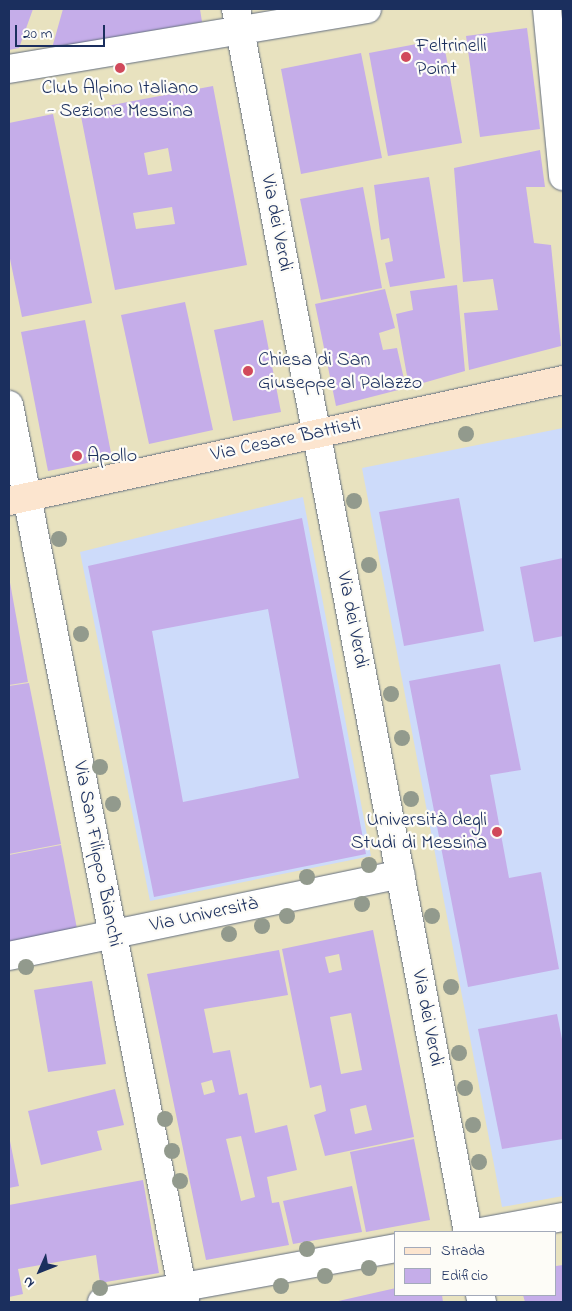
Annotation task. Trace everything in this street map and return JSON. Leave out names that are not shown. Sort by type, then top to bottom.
[{"type":"main road","name":"Via Cesare Battisti","points":[[18,499],[563,380]]},
{"type":"street","points":[[9,69],[238,20],[367,9]]},
{"type":"street","points":[[547,9],[563,176]]},
{"type":"street","name":"Via dei Verdi","points":[[238,20],[468,1231]]},
{"type":"street","name":"Via San Filippo Bianchi","points":[[9,405],[18,499],[112,934],[183,1295]]},
{"type":"street","name":"Via Università","points":[[9,956],[400,874]]},
{"type":"street","points":[[486,1231],[563,1217]]},
{"type":"street","points":[[102,1302],[183,1295],[394,1248]]},
{"type":"shaded area","name":"Università degli Studi di Messina","points":[[563,428],[563,1196],[502,1207],[362,468]]},
{"type":"shaded area","points":[[303,497],[371,856],[150,901],[80,552]]},
{"type":"building","points":[[9,9],[33,9],[19,48],[9,50]]},
{"type":"building","points":[[63,9],[200,9],[202,22],[52,48]]},
{"type":"building","points":[[527,28],[540,129],[480,137],[466,36]]},
{"type":"building","points":[[443,39],[462,143],[388,156],[369,53]]},
{"type":"building","points":[[361,53],[382,158],[301,174],[281,69]]},
{"type":"building","points":[[213,86],[247,265],[115,290],[80,111]],"holes":[[[168,148],[172,171],[148,175],[144,153]],[[172,207],[175,224],[136,229],[133,213]]]},
{"type":"building","points":[[53,114],[92,303],[22,317],[9,254],[9,123]]},
{"type":"building","points":[[540,150],[545,187],[526,187],[534,243],[551,245],[561,346],[469,370],[464,313],[498,310],[493,279],[463,282],[454,168]]},
{"type":"building","points":[[429,177],[445,278],[390,287],[385,263],[393,261],[389,238],[381,240],[374,185]]},
{"type":"building","points":[[363,187],[382,288],[321,300],[300,199]]},
{"type":"building","points":[[457,285],[465,371],[409,387],[396,314],[413,310],[410,291]]},
{"type":"building","points":[[385,289],[395,328],[379,333],[383,350],[397,348],[406,388],[336,406],[315,304]]},
{"type":"building","points":[[185,302],[213,430],[149,444],[121,315]]},
{"type":"building","points":[[85,320],[112,458],[48,471],[21,332]]},
{"type":"building","name":"Chiesa di San Giuseppe al Palazzo","points":[[263,320],[281,412],[233,421],[214,330]]},
{"type":"building","points":[[459,498],[484,631],[404,646],[379,512]]},
{"type":"building","points":[[302,518],[366,854],[154,897],[88,566]],"holes":[[[268,609],[299,778],[183,802],[152,631]]]},
{"type":"building","points":[[563,558],[563,636],[534,642],[520,567]]},
{"type":"building","points":[[9,577],[28,682],[9,685]]},
{"type":"building","points":[[500,664],[521,770],[490,775],[509,878],[541,872],[559,969],[468,987],[409,681]]},
{"type":"building","points":[[29,683],[61,844],[9,854],[9,686]]},
{"type":"building","points":[[61,845],[77,929],[9,944],[9,855]]},
{"type":"building","points":[[373,930],[414,1137],[325,1156],[314,1115],[326,1111],[321,1085],[310,1088],[282,949]],"holes":[[[339,954],[342,970],[329,973],[325,957]],[[351,1013],[362,1070],[341,1074],[330,1017]],[[366,1105],[372,1130],[355,1134],[350,1109]]]},
{"type":"building","points":[[279,950],[288,995],[204,1009],[213,1053],[230,1050],[239,1095],[247,1093],[255,1133],[287,1125],[297,1170],[267,1177],[272,1203],[279,1202],[289,1245],[206,1260],[147,974]],"holes":[[[212,1080],[215,1092],[204,1095],[201,1083]],[[241,1136],[255,1197],[241,1201],[226,1139]]]},
{"type":"building","points":[[92,981],[106,1064],[48,1072],[34,990]]},
{"type":"building","points":[[557,1014],[563,1044],[563,1139],[502,1149],[478,1029]]},
{"type":"building","points":[[115,1089],[124,1125],[97,1131],[102,1150],[41,1165],[28,1111]]},
{"type":"building","points":[[9,1136],[19,1186],[9,1188]]},
{"type":"building","points":[[414,1139],[430,1220],[366,1232],[350,1152]]},
{"type":"building","points":[[143,1180],[159,1273],[100,1283],[96,1255],[18,1269],[23,1294],[9,1297],[9,1205]]},
{"type":"building","points":[[352,1186],[362,1232],[293,1244],[283,1201]]},
{"type":"building","points":[[563,1265],[563,1302],[525,1302],[523,1296],[557,1296],[557,1266]]},
{"type":"building","points":[[394,1288],[394,1296],[442,1296],[443,1302],[334,1302]]},
{"type":"place","name":"Feltrinelli Point","points":[[406,57]]},
{"type":"place","name":"Club Alpino Italiano - Sezione Messina","points":[[120,68]]},
{"type":"place","name":"Chiesa di San Giuseppe al Palazzo","points":[[248,371]]},
{"type":"place","name":"Apollo","points":[[77,456]]},
{"type":"place","name":"Università degli Studi di Messina","points":[[497,832]]}]
